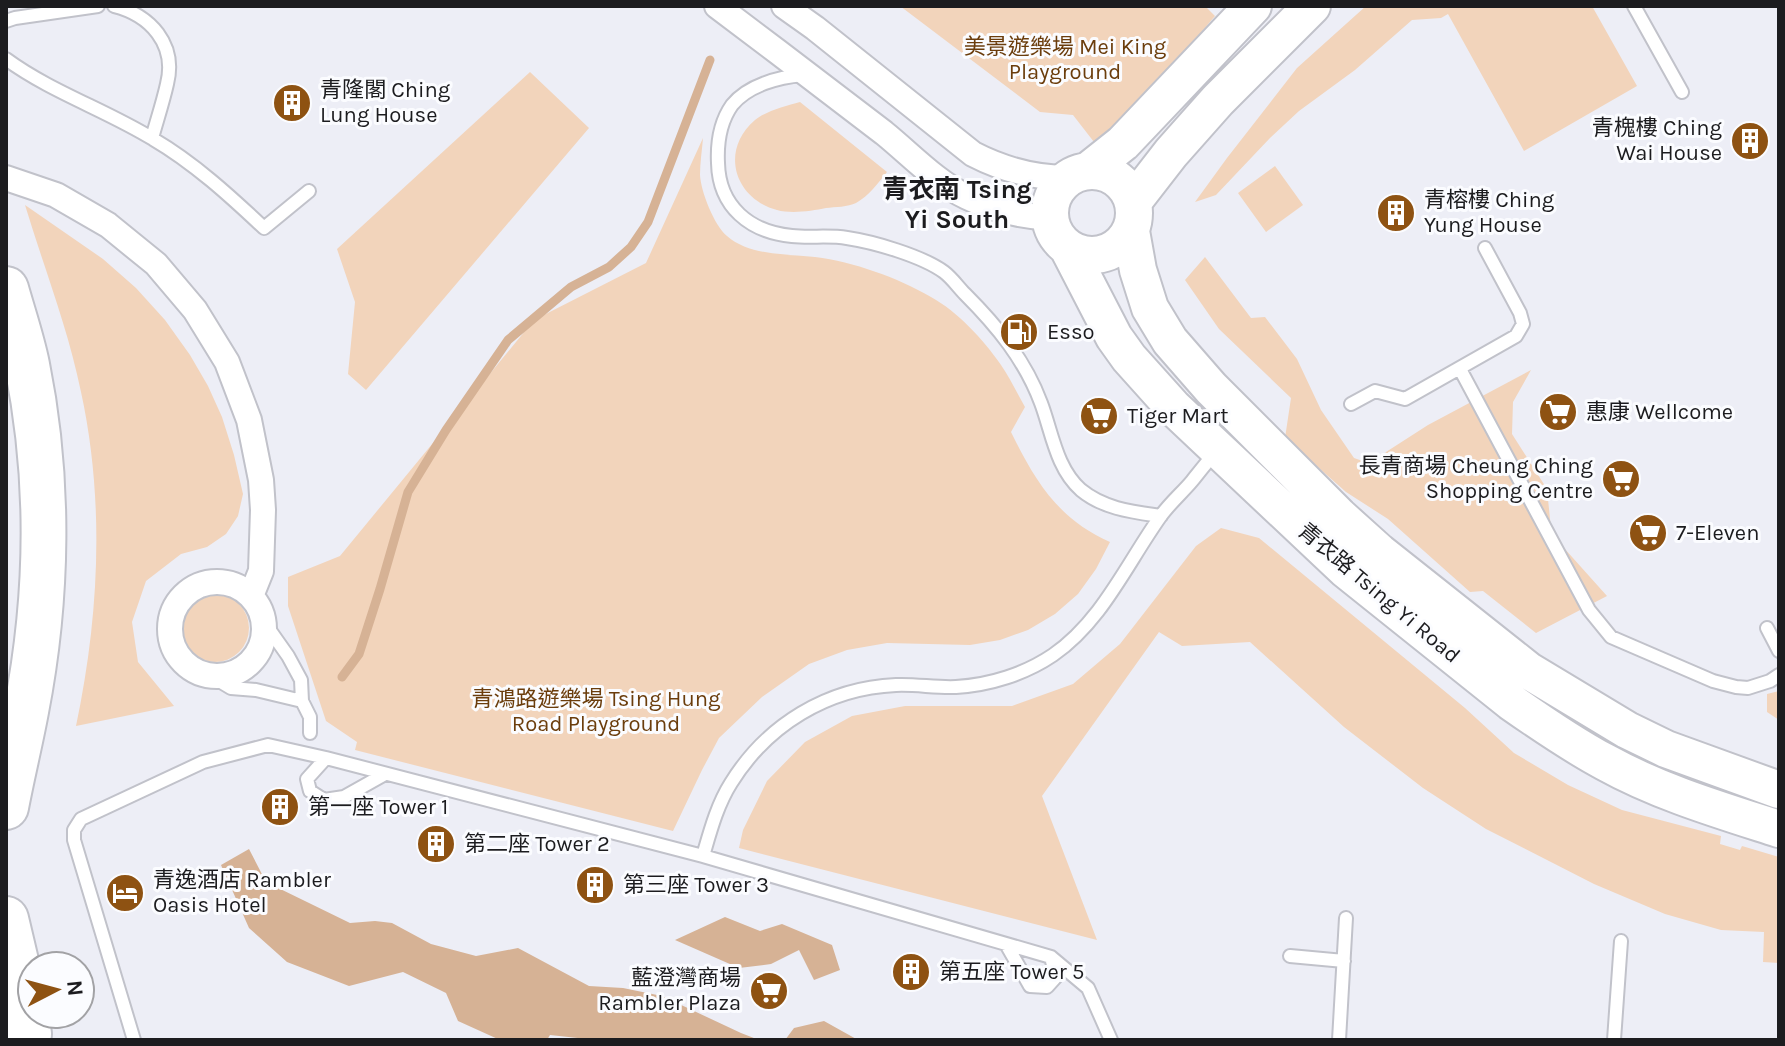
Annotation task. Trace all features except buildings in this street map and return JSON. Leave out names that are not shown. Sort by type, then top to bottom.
[{"type":"highway","points":[[6,289],[27,363],[38,433],[43,506],[43,571],[36,645],[27,710],[6,807]]},
{"type":"highway","points":[[6,919],[23,991],[29,1034]]},
{"type":"main road","points":[[1253,6],[1123,143],[1058,188],[1051,202],[1059,233],[1087,255],[1106,253],[1124,242],[1132,216],[1171,153],[1218,100],[1312,6]]},
{"type":"main road","points":[[1079,174],[1112,175],[1121,182],[1129,191],[1132,216]]},
{"type":"main road","name":"青衣路 Tsing Yi Road","points":[[1132,216],[1138,270],[1150,308],[1170,341],[1222,398],[1379,552],[1529,671],[1627,730],[1666,749],[1779,790]]},
{"type":"main road","name":"青衣路 Tsing Yi Road","points":[[1059,233],[1098,309],[1129,358],[1217,450],[1346,570],[1511,702],[1605,762],[1657,787],[1779,829]]},
{"type":"street","points":[[717,6],[965,197],[1059,233]]},
{"type":"street","points":[[784,6],[973,154],[990,163],[1049,178],[1079,174]]},
{"type":"street","points":[[6,178],[56,195],[108,225],[156,264],[195,310],[227,362],[249,420],[261,480],[261,571],[251,596]]},
{"type":"street","points":[[215,581],[230,583],[251,596],[261,610],[264,622],[264,637],[251,662],[225,676],[196,672],[183,663],[174,650],[170,635],[176,604],[186,593],[215,581]]},
{"type":"lane","points":[[6,21],[98,6]]},
{"type":"lane","points":[[114,6],[131,10],[149,22],[162,40],[169,61],[168,83],[152,138]]},
{"type":"lane","points":[[1634,6],[1682,92]]},
{"type":"lane","points":[[6,59],[152,138],[234,200],[264,228],[309,191]]},
{"type":"lane","points":[[809,75],[788,76],[767,82],[734,103],[724,119],[719,135],[718,174],[724,194],[735,211],[751,224],[771,232],[846,238],[892,249],[944,272],[991,319],[1025,368],[1041,401],[1060,461],[1072,481],[1082,491],[1110,506],[1161,516]]},
{"type":"lane","points":[[1351,404],[1375,391],[1405,399],[1516,336],[1523,324],[1520,313],[1485,248]]},
{"type":"lane","points":[[1460,369],[1589,610],[1611,637],[1713,681],[1736,687],[1748,688],[1779,675]]},
{"type":"lane","points":[[703,856],[714,818],[729,785],[763,743],[804,711],[825,700],[872,687],[956,687],[1003,679],[1051,656],[1072,640],[1111,593],[1161,516],[1217,450]]},
{"type":"lane","points":[[264,622],[301,680],[302,701],[310,717],[310,733]]},
{"type":"lane","points":[[1767,628],[1779,651]]},
{"type":"lane","points":[[211,676],[231,688],[256,690],[302,701]]},
{"type":"lane","points":[[134,1040],[74,840],[74,830],[81,819],[203,762],[268,745],[703,856],[1051,957],[1088,988],[1111,1040]]},
{"type":"lane","points":[[326,758],[307,779],[310,791],[324,800],[344,797],[385,774]]},
{"type":"lane","points":[[1339,1040],[1346,918]]},
{"type":"lane","points":[[1614,1040],[1621,941]]},
{"type":"lane","points":[[1006,944],[1030,986],[1047,987],[1056,977],[1051,957]]},
{"type":"lane","points":[[1290,956],[1344,961]]},
{"type":"green space","name":"美景遊樂場 Mei King Playground","points":[[900,6],[1205,6],[1215,16],[1115,134],[1094,142],[1073,115],[1040,112]]},
{"type":"green space","points":[[1366,6],[1592,6],[1637,86],[1524,151],[1448,14],[1441,18],[1412,20],[1355,70],[1299,111],[1216,195],[1195,202],[1297,68]]},
{"type":"green space","points":[[530,72],[589,128],[366,390],[348,374],[355,302],[337,249]]},
{"type":"green space","points":[[800,102],[887,172],[856,203],[808,211],[783,211],[763,204],[742,185],[735,159],[744,132],[765,114]]},
{"type":"green space","name":"青鴻路遊樂場 Tsing Hung Road Playground","points":[[703,138],[700,175],[703,190],[722,231],[736,243],[758,251],[830,259],[889,277],[941,303],[978,336],[1004,370],[1025,407],[1011,432],[1029,467],[1062,510],[1092,533],[1110,542],[1096,569],[1078,594],[1055,614],[1028,630],[1000,640],[970,645],[887,643],[847,650],[809,664],[762,697],[719,738],[673,831],[355,750],[357,742],[326,721],[288,606],[288,577],[340,556],[534,320],[646,263]]},
{"type":"green space","points":[[1275,166],[1303,205],[1266,232],[1238,193]]},
{"type":"green space","points":[[25,205],[103,259],[136,288],[165,320],[190,355],[222,417],[243,494],[238,516],[226,534],[207,547],[181,554],[146,581],[132,622],[138,662],[174,706],[76,726],[94,601],[94,475],[76,368]]},
{"type":"green space","points":[[1205,257],[1251,318],[1265,317],[1297,359],[1321,410],[1354,458],[1377,466],[1386,452],[1428,425],[1531,370],[1513,402],[1512,434],[1547,489],[1551,529],[1607,596],[1536,633],[1483,591],[1470,592],[1388,519],[1346,492],[1285,438],[1291,398],[1219,329],[1185,280]]},
{"type":"green space","points":[[1221,528],[1259,538],[1465,708],[1514,753],[1568,785],[1622,810],[1721,836],[1720,844],[1740,850],[1742,846],[1779,857],[1779,963],[1763,962],[1764,932],[1721,930],[1665,914],[1594,884],[1486,829],[1423,788],[1344,727],[1250,642],[1182,646],[1159,632],[1042,796],[1097,940],[739,848],[743,830],[767,781],[805,742],[852,716],[905,706],[1012,706],[1073,684],[1120,644],[1196,546]]},
{"type":"green space","points":[[215,594],[239,604],[249,628],[239,652],[215,662],[191,652],[181,628],[191,604]]},
{"type":"green space","points":[[1779,691],[1779,720],[1767,712],[1767,694]]},
{"type":"shaded area","points":[[249,849],[266,882],[350,923],[392,923],[431,944],[476,956],[518,948],[589,986],[623,988],[662,996],[759,1040],[596,1040],[550,1035],[547,1040],[500,1040],[458,1021],[446,993],[403,972],[349,986],[287,962],[249,928],[221,865]]},
{"type":"shaded area","points":[[725,917],[760,931],[782,924],[832,945],[840,970],[814,980],[799,950],[771,964],[739,968],[675,940]]},
{"type":"shaded area","points":[[824,1021],[858,1040],[785,1040],[794,1028]]},
{"type":"waterway","points":[[342,677],[359,654],[408,492],[508,340],[571,287],[609,267],[631,247],[648,222],[710,60]]},
{"type":"place","name":"青隆閣 Ching Lung House","points":[[292,103]]},
{"type":"place","name":"青槐樓 Ching Wai House","points":[[1750,141]]},
{"type":"place","name":"青榕樓 Ching Yung House","points":[[1396,213]]},
{"type":"place","name":"Esso","points":[[1019,332]]},
{"type":"place","name":"惠康 Wellcome","points":[[1558,412]]},
{"type":"place","name":"Tiger Mart","points":[[1099,416]]},
{"type":"place","name":"長青商場 Cheung Ching Shopping Centre","points":[[1621,479]]},
{"type":"place","name":"7-Eleven","points":[[1648,533]]},
{"type":"place","name":"第一座 Tower 1","points":[[280,807]]},
{"type":"place","name":"第二座 Tower 2","points":[[436,844]]},
{"type":"place","name":"第三座 Tower 3","points":[[595,885]]},
{"type":"place","name":"青逸酒店 Rambler Oasis Hotel","points":[[125,893]]},
{"type":"place","name":"第五座 Tower 5","points":[[911,972]]},
{"type":"place","name":"藍澄灣商場 Rambler Plaza","points":[[769,991]]},
{"type":"district","name":"青衣南 Tsing Yi South","points":[[957,204]]}]
